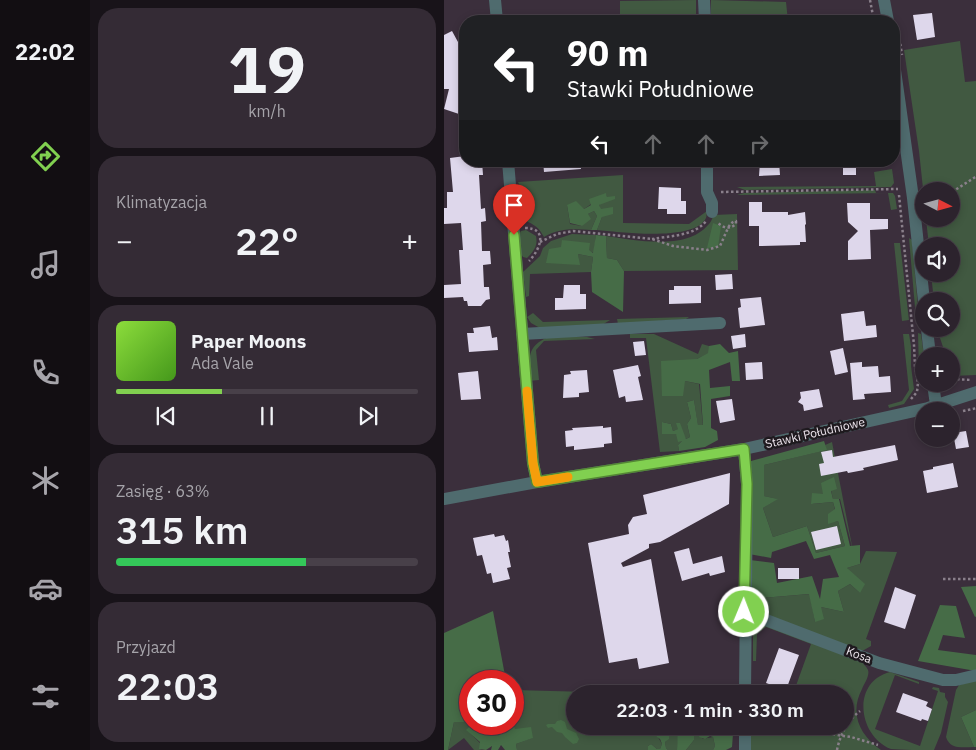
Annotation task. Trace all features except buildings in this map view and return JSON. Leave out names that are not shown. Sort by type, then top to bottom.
[{"type":"street","points":[[495,0],[496,15]]},
{"type":"street","points":[[704,0],[705,15]]},
{"type":"street","points":[[884,0],[887,15]]},
{"type":"street","points":[[900,104],[914,198],[923,292]]},
{"type":"street","points":[[508,167],[533,463],[537,482]]},
{"type":"street","points":[[707,167],[707,192],[712,203],[712,212]]},
{"type":"street","points":[[522,334],[720,323]]},
{"type":"street","name":"Stawki Południowe","points":[[947,402],[976,392]]},
{"type":"street","name":"Stawki Południowe","points":[[444,499],[744,449],[915,411]]},
{"type":"street","points":[[744,449],[747,484],[744,612],[745,685]]},
{"type":"street","name":"Kosa","points":[[744,612],[880,663],[943,680],[956,680],[976,675]]},
{"type":"street","points":[[745,735],[745,750]]},
{"type":"path","points":[[870,0],[873,15]]},
{"type":"path","points":[[960,187],[976,176]]},
{"type":"path","points":[[897,181],[915,367]]},
{"type":"path","points":[[707,192],[898,189]]},
{"type":"path","points":[[540,242],[557,234],[573,231],[652,239],[673,246],[712,249],[720,246],[728,228],[720,225],[712,212],[704,224],[690,232],[652,239]]},
{"type":"path","points":[[514,235],[521,228],[530,228],[537,231],[540,242],[535,254],[517,272]]},
{"type":"path","points":[[960,379],[976,378]]},
{"type":"path","points":[[944,579],[976,579]]},
{"type":"path","points":[[837,750],[852,717],[860,711]]},
{"type":"path","points":[[836,735],[878,745]]},
{"type":"green space","points":[[696,0],[696,15],[620,15],[620,1]]},
{"type":"green space","points":[[711,0],[786,2],[787,15],[711,15]]},
{"type":"green space","points":[[960,41],[965,82],[977,81],[977,375],[960,376],[960,347],[943,347],[940,337],[960,337],[960,292],[933,292],[932,282],[960,282],[960,237],[928,237],[927,228],[960,228],[960,182],[922,182],[904,50]]},
{"type":"green space","points":[[892,169],[894,183],[891,187],[745,190],[737,187],[876,186],[874,172]]},
{"type":"green space","points":[[623,175],[623,223],[689,224],[707,211],[706,218],[699,225],[672,233],[656,234],[597,230],[602,217],[599,205],[607,197],[606,194],[584,209],[567,205],[570,224],[582,226],[588,214],[594,211],[597,216],[591,230],[573,229],[544,237],[536,226],[520,216],[518,204],[523,198],[530,196],[523,193],[518,182]]},
{"type":"green space","points":[[875,190],[876,193],[888,193],[737,195],[744,193]]},
{"type":"green space","points":[[606,193],[607,197],[615,196],[615,199],[599,205],[601,209],[613,207],[613,214],[602,217],[597,230],[591,230],[597,216],[594,211],[588,214],[591,219],[582,226],[570,223],[567,205],[576,201],[584,209],[591,205],[589,199]]},
{"type":"green space","points":[[888,193],[893,193],[895,196],[897,209],[891,210]]},
{"type":"green space","points":[[737,214],[738,270],[624,271],[617,260],[607,258],[606,236],[645,241],[674,241],[698,233],[709,224],[714,215]]},
{"type":"green space","points":[[713,223],[721,226],[718,247],[707,248]]},
{"type":"green space","points":[[526,230],[536,236],[535,248],[527,258],[521,254],[518,236],[521,231]]},
{"type":"green space","points":[[572,234],[596,235],[594,253],[562,240],[579,265],[578,254],[593,257],[591,272],[530,274],[529,296],[526,297],[523,272],[540,256],[543,248],[551,241]]},
{"type":"green space","points":[[596,235],[606,236],[607,258],[617,260],[624,271],[623,312],[592,292],[591,272],[593,257],[578,254],[580,265],[546,263],[549,249],[561,247],[562,240],[590,243],[589,250],[593,253]]},
{"type":"green space","points":[[909,238],[912,240],[917,292],[915,292],[915,307]]},
{"type":"green space","points":[[894,243],[900,243],[909,320],[902,321]]},
{"type":"green space","points":[[533,313],[543,322],[610,320],[602,325],[540,328],[531,323],[527,317]]},
{"type":"green space","points":[[689,317],[686,319],[618,324],[617,319]]},
{"type":"green space","points":[[630,334],[654,334],[698,354],[702,344],[709,346],[709,353],[697,359],[685,381],[699,384],[703,426],[698,426],[694,400],[687,402],[691,418],[687,424],[690,437],[686,439],[679,429],[673,431],[671,424],[662,422],[683,440],[678,445],[679,451],[660,452],[646,338],[630,338]]},
{"type":"green space","points":[[903,334],[909,334],[914,389],[904,404],[889,408],[888,405],[902,401],[909,390]]},
{"type":"green space","points":[[551,336],[595,339],[544,341],[536,350],[539,380],[529,381],[529,359],[533,348]]},
{"type":"green space","points":[[918,337],[921,337],[923,347],[918,347]]},
{"type":"green space","points":[[720,344],[729,353],[738,351],[740,381],[732,381],[730,362],[709,370],[710,388],[730,386],[730,396],[711,399],[711,428],[717,431],[718,440],[705,447],[679,451],[678,445],[682,441],[678,442],[676,434],[662,434],[662,422],[671,424],[673,431],[678,429],[676,423],[680,423],[686,439],[690,437],[687,424],[691,418],[687,402],[694,400],[698,425],[703,425],[700,384],[685,381],[683,396],[662,396],[661,361],[697,359],[708,353],[709,346]]},
{"type":"green space","points":[[824,441],[827,450],[764,465],[764,496],[778,499],[763,508],[773,537],[807,526],[816,553],[845,546],[838,521],[828,524],[828,514],[835,509],[833,502],[811,504],[812,493],[823,494],[821,483],[834,477],[837,489],[831,491],[833,499],[839,499],[850,546],[860,545],[860,564],[847,568],[865,584],[860,593],[850,584],[838,591],[844,612],[821,607],[824,619],[815,622],[809,594],[750,599],[750,560],[774,563],[777,583],[812,576],[820,599],[823,579],[839,577],[830,555],[814,559],[806,541],[772,552],[771,558],[749,554],[751,461]]},
{"type":"green space","points":[[832,442],[853,551],[840,499],[833,499],[831,490],[834,478],[823,494],[812,504],[833,502],[835,510],[828,523],[838,521],[845,546],[816,553],[807,526],[773,537],[763,508],[777,499],[764,496],[764,465],[826,450],[825,445]]},
{"type":"green space","points":[[866,551],[897,552],[866,639],[871,641],[871,646],[864,650],[853,651],[754,612],[750,599],[810,594],[815,622],[821,607],[844,612],[838,591],[850,584],[860,593],[847,568],[860,564]]},
{"type":"green space","points":[[976,586],[977,616],[975,617],[961,587]]},
{"type":"green space","points":[[940,605],[956,606],[965,638],[943,635],[938,650],[976,655],[976,671],[918,661]]},
{"type":"green space","points":[[493,611],[504,670],[459,670],[459,722],[454,722],[448,750],[444,750],[444,633]]},
{"type":"green space","points":[[756,622],[861,661],[868,670],[868,677],[858,698],[857,715],[862,731],[881,750],[748,750],[748,735],[854,735],[854,685],[796,685],[811,644],[766,627],[757,634],[756,661],[753,661],[752,627]]},
{"type":"green space","points":[[890,672],[919,682],[919,684],[895,675],[875,729],[920,746],[938,691],[932,689],[933,687],[939,688],[940,692],[945,693],[948,702],[941,733],[934,750],[891,749],[871,733],[866,722],[864,697],[869,686],[877,678]]},
{"type":"green space","points":[[976,680],[976,710],[961,717],[974,747],[954,746],[946,737],[956,690],[959,685]]},
{"type":"green space","points":[[524,690],[566,691],[566,735],[657,735],[662,744],[660,749],[657,749],[651,744],[648,746],[648,750],[517,750],[516,744],[532,738],[524,734]]},
{"type":"green space","points":[[976,710],[977,747],[974,747],[961,717]]},
{"type":"green space","points":[[557,721],[565,722],[566,735],[577,735],[579,739],[577,743],[573,744],[562,733],[557,732],[552,727],[548,728],[546,725],[555,724]]},
{"type":"green space","points":[[454,722],[459,722],[459,735],[472,735],[480,743],[480,749],[482,750],[474,750],[464,738],[448,750]]},
{"type":"green space","points":[[531,727],[533,738],[516,744],[517,750],[505,750],[501,745],[498,750],[491,750],[492,746],[486,750],[479,749],[480,742],[472,735],[524,735],[524,728]]},
{"type":"green space","points":[[656,735],[670,735],[669,739],[665,742],[668,750],[648,750],[648,746],[651,744],[660,749],[662,744]]},
{"type":"green space","points":[[670,735],[678,735],[677,750],[668,750],[666,748],[665,742]]},
{"type":"green space","points":[[678,735],[694,735],[694,740],[686,750],[677,750]]},
{"type":"green space","points":[[690,735],[706,735],[702,739],[713,737],[715,746],[713,750],[686,750],[694,740]]},
{"type":"green space","points":[[699,735],[733,735],[732,747],[726,750],[713,750],[715,746],[713,737],[710,736],[705,739],[699,737]]},
{"type":"slow traffic","points":[[527,391],[533,463],[537,482],[568,477]]},
{"type":"route","points":[[514,235],[533,463],[537,482],[744,449],[747,484],[744,612]]}]
